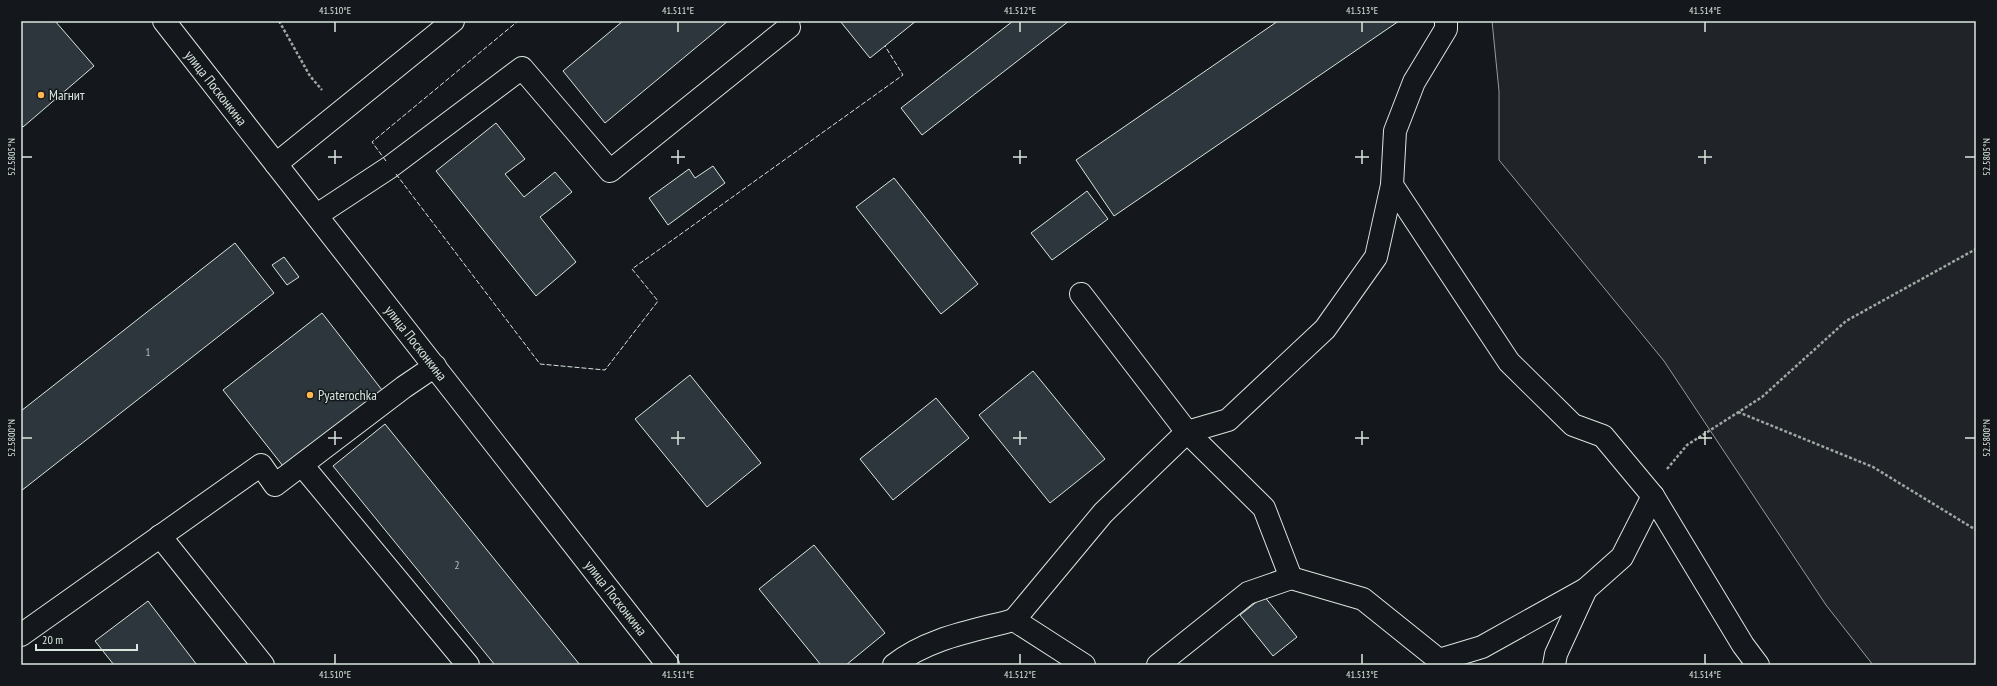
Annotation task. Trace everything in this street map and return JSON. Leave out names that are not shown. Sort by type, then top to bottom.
[{"type":"street","name":"улица Посконкина","points":[[164,21],[668,665]]},
{"type":"street","points":[[276,164],[453,21]]},
{"type":"street","points":[[894,665],[905,657],[938,641],[1014,620],[1103,512],[1187,432],[1228,420],[1325,329],[1376,257],[1392,185],[1395,131],[1414,82],[1446,29],[1446,21]]},
{"type":"street","points":[[317,215],[390,167],[522,68],[610,171],[789,27]]},
{"type":"street","points":[[1392,185],[1509,362],[1573,425],[1603,436],[1653,496],[1743,645],[1758,665]]},
{"type":"street","points":[[1081,294],[1187,432],[1264,508],[1291,578]]},
{"type":"street","points":[[21,635],[261,465],[275,485],[404,387],[435,366]]},
{"type":"street","points":[[302,465],[468,665]]},
{"type":"street","points":[[1158,665],[1248,593],[1291,578],[1363,599],[1438,660],[1482,647],[1586,590],[1622,558],[1653,496]]},
{"type":"street","points":[[160,536],[263,665]]},
{"type":"street","points":[[1554,665],[1556,654],[1586,590]]},
{"type":"street","points":[[1014,620],[1084,665]]},
{"type":"path","points":[[1653,496],[1666,470],[1687,445],[1762,397],[1846,321],[1976,249]]},
{"type":"path","points":[[1738,412],[1873,467],[1976,530]]},
{"type":"shaded area","points":[[1492,21],[1976,21],[1976,665],[1873,665],[1826,605],[1664,361],[1499,160],[1499,91]]},
{"type":"building","name":"Магнит","points":[[21,21],[55,21],[94,66],[23,127],[21,125]]},
{"type":"building","points":[[623,21],[728,21],[605,123],[563,71]]},
{"type":"building","points":[[840,21],[916,21],[870,58]]},
{"type":"building","points":[[1013,21],[1069,21],[922,135],[901,108]]},
{"type":"building","points":[[1278,21],[1399,21],[1114,216],[1076,160]]},
{"type":"building","points":[[496,123],[525,159],[505,174],[524,197],[555,172],[572,192],[540,217],[576,262],[536,296],[436,171]]},
{"type":"building","points":[[713,166],[725,183],[668,225],[649,198],[689,169],[695,178]]},
{"type":"building","points":[[894,178],[978,284],[941,314],[856,207]]},
{"type":"building","points":[[1087,191],[1108,219],[1052,260],[1031,233]]},
{"type":"building","points":[[235,243],[274,293],[21,491],[21,411]]},
{"type":"building","points":[[284,257],[299,277],[287,285],[272,265]]},
{"type":"building","points":[[322,313],[382,390],[283,466],[223,390]]},
{"type":"building","points":[[1033,371],[1105,459],[1050,503],[979,415]]},
{"type":"building","points":[[690,375],[761,463],[707,507],[635,419]]},
{"type":"building","points":[[936,398],[969,438],[893,500],[860,459]]},
{"type":"building","points":[[385,424],[580,665],[495,665],[333,466]]},
{"type":"building","points":[[814,545],[885,633],[846,665],[821,665],[759,589]]},
{"type":"building","points":[[1264,596],[1297,637],[1273,656],[1240,615]]},
{"type":"building","points":[[148,601],[197,665],[114,665],[95,641]]},
{"type":"fence","points":[[386,161],[372,142],[518,21]]},
{"type":"fence","points":[[396,174],[540,364],[605,370],[658,301],[632,269],[903,75],[885,46]]},
{"type":"place","name":"Магнит","points":[[41,95]]},
{"type":"place","name":"Pyaterochka","points":[[310,395]]}]
